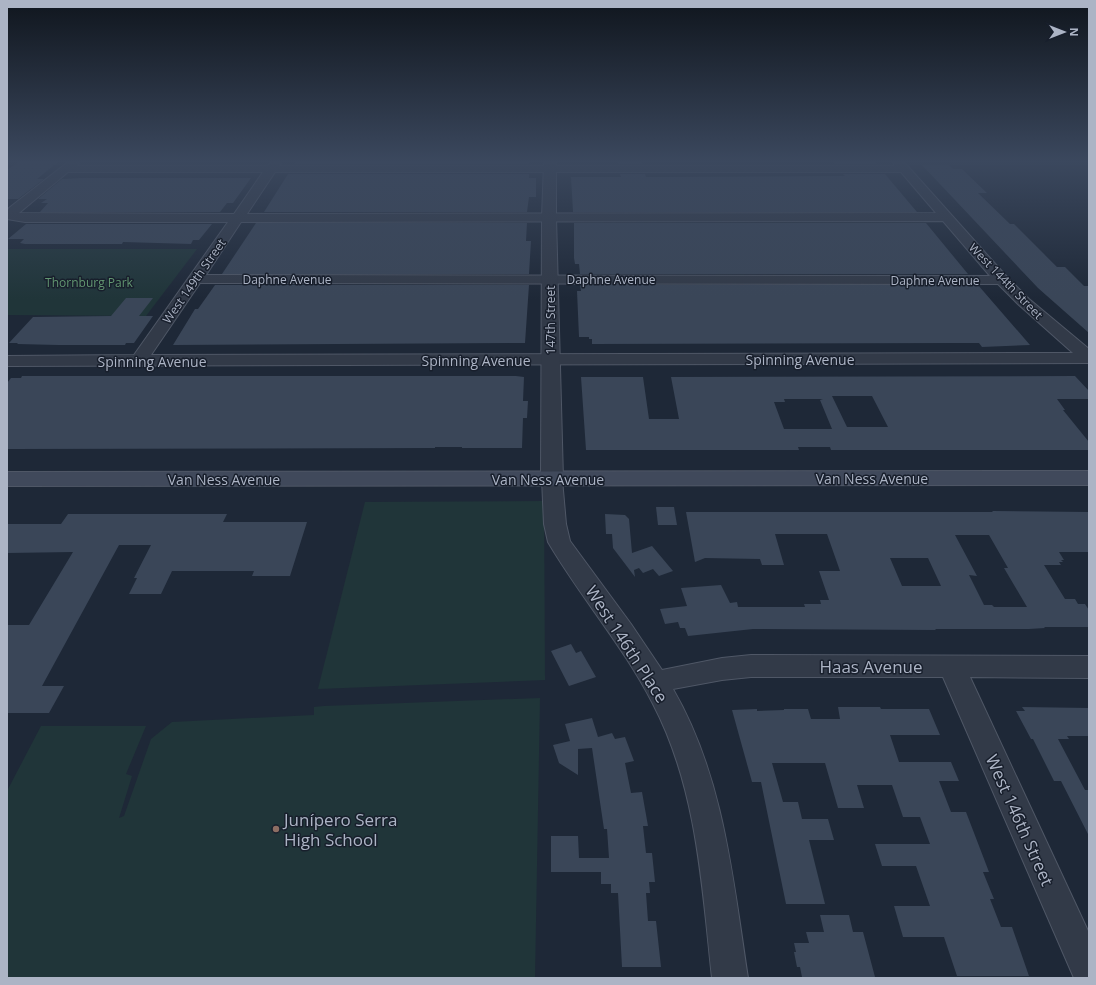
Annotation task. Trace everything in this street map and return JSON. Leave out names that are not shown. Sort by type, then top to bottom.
[{"type":"main road","name":"Van Ness Avenue","points":[[7,479],[1089,478]]},
{"type":"street","points":[[18,208],[11,216],[25,218],[945,217]]},
{"type":"street","name":"West 149th Street","points":[[139,361],[244,208]]},
{"type":"street","name":"147th Street","points":[[548,208],[552,479]]},
{"type":"street","name":"West 144th Street","points":[[937,208],[1002,280],[1024,302],[1089,358]]},
{"type":"street","name":"Daphne Avenue","points":[[195,279],[1002,280]]},
{"type":"street","name":"Spinning Avenue","points":[[7,361],[1089,358]]},
{"type":"street","name":"West 146th Place","points":[[552,479],[555,524],[560,542],[655,682],[677,724],[697,778],[711,848],[730,978]]},
{"type":"street","name":"Haas Avenue","points":[[655,682],[722,669],[751,666],[1089,667]]},
{"type":"street","name":"West 146th Street","points":[[952,667],[1089,972]]},
{"type":"green space","name":"Thornburg Park","points":[[7,249],[197,249],[146,316],[7,315]]},
{"type":"green space","points":[[544,501],[545,680],[318,689],[365,502]]},
{"type":"green space","points":[[540,698],[535,978],[7,978],[7,791],[41,726],[146,726],[126,774],[132,776],[119,818],[124,816],[151,739],[172,722],[314,715],[314,707],[324,706]]},
{"type":"building","points":[[44,208],[223,208],[220,212],[40,212]]},
{"type":"building","points":[[267,208],[528,208],[527,212],[264,212]]},
{"type":"building","points":[[573,208],[914,208],[917,212],[573,212]]},
{"type":"building","points":[[963,208],[993,208],[1010,224],[1014,224],[1057,267],[1065,267],[1084,286],[1089,286],[1089,333],[1038,288]]},
{"type":"building","points":[[256,223],[527,223],[526,241],[531,241],[529,274],[222,274]]},
{"type":"building","points":[[574,223],[926,223],[968,274],[580,274],[579,264],[575,264],[574,258]]},
{"type":"building","points":[[26,224],[212,224],[199,240],[193,240],[191,244],[123,242],[122,244],[25,244],[20,243],[24,239],[8,239]]},
{"type":"building","points":[[215,285],[529,285],[525,343],[173,345],[195,309],[198,309]]},
{"type":"building","points":[[580,285],[978,285],[1030,345],[982,347],[979,343],[592,344],[592,339],[589,339],[589,337],[579,337],[577,291],[581,291]]},
{"type":"building","points":[[126,298],[153,298],[139,316],[153,316],[134,343],[126,343],[125,345],[58,345],[9,343],[33,317],[111,316]]},
{"type":"building","points":[[22,376],[516,376],[524,377],[523,401],[528,401],[527,418],[523,418],[522,448],[7,449],[7,383],[11,378],[21,378]]},
{"type":"building","points":[[1075,376],[1089,391],[1089,399],[1057,399],[1065,410],[1063,410],[1089,442],[1089,450],[831,450],[830,447],[798,447],[799,450],[586,450],[581,377],[643,377],[649,419],[679,419],[671,377]],"holes":[[[832,396],[872,396],[888,427],[847,427]],[[784,399],[823,399],[820,400],[832,429],[784,429],[774,402],[785,402]]]},
{"type":"building","points":[[656,507],[674,507],[677,525],[658,525]]},
{"type":"building","points":[[992,511],[1089,512],[1089,552],[1059,552],[1064,560],[1061,560],[1063,562],[1059,562],[1061,565],[1044,565],[1065,599],[1075,599],[1078,604],[1085,604],[1089,610],[1089,627],[1044,627],[1045,628],[1029,629],[935,629],[936,630],[753,629],[688,636],[685,628],[680,628],[678,622],[665,624],[660,609],[687,606],[681,588],[721,585],[730,603],[737,602],[738,607],[805,607],[804,604],[821,604],[820,600],[829,600],[819,571],[840,571],[827,534],[775,534],[784,565],[762,565],[760,559],[705,558],[695,562],[686,512],[993,512]],"holes":[[[955,535],[989,535],[1008,568],[1004,568],[1027,607],[994,607],[992,605],[984,605],[969,575],[977,576]],[[890,558],[928,558],[941,586],[902,586]]]},
{"type":"building","points":[[68,514],[227,514],[223,522],[307,522],[290,576],[252,576],[254,571],[172,571],[161,594],[129,594],[137,578],[134,578],[151,545],[119,545],[42,686],[64,686],[49,713],[7,713],[7,625],[29,625],[73,552],[7,553],[7,524],[61,524]]},
{"type":"building","points":[[605,514],[625,515],[629,519],[632,553],[652,546],[673,571],[659,576],[653,569],[643,573],[639,568],[634,570],[635,577],[613,548],[612,534],[606,534]]},
{"type":"building","points":[[571,644],[576,653],[581,651],[596,677],[569,686],[551,651]]},
{"type":"building","points":[[838,707],[929,709],[940,735],[890,735],[899,762],[951,762],[959,781],[939,781],[951,812],[966,812],[989,872],[983,872],[994,899],[990,899],[1001,927],[1012,927],[1029,976],[957,976],[944,937],[903,937],[894,906],[930,906],[916,866],[882,866],[875,844],[930,844],[920,817],[903,817],[892,785],[857,785],[864,808],[838,808],[825,763],[772,763],[783,802],[798,802],[802,819],[828,819],[834,840],[809,840],[825,904],[786,904],[761,782],[752,782],[732,710],[757,709],[757,711],[808,709],[811,719],[840,719]]},
{"type":"building","points":[[1022,707],[1089,708],[1089,736],[1067,736],[1069,739],[1058,739],[1085,790],[1089,790],[1089,836],[1061,781],[1054,781],[1033,739],[1031,739],[1016,711],[1025,711]]},
{"type":"building","points":[[592,718],[598,737],[612,733],[615,739],[625,737],[634,761],[625,763],[631,793],[642,792],[648,826],[643,826],[646,853],[652,853],[655,882],[649,882],[650,893],[646,893],[648,921],[656,921],[661,967],[622,967],[618,893],[611,893],[611,884],[601,884],[601,872],[551,872],[551,836],[578,836],[579,858],[609,858],[607,829],[604,829],[592,748],[578,749],[578,775],[559,763],[553,745],[570,741],[565,724]]},
{"type":"building","points":[[820,915],[849,915],[853,932],[863,932],[875,977],[802,977],[800,967],[797,967],[794,943],[809,943],[806,932],[824,932]]},
{"type":"place","name":"Junípero Serra High School","points":[[276,829]]}]
